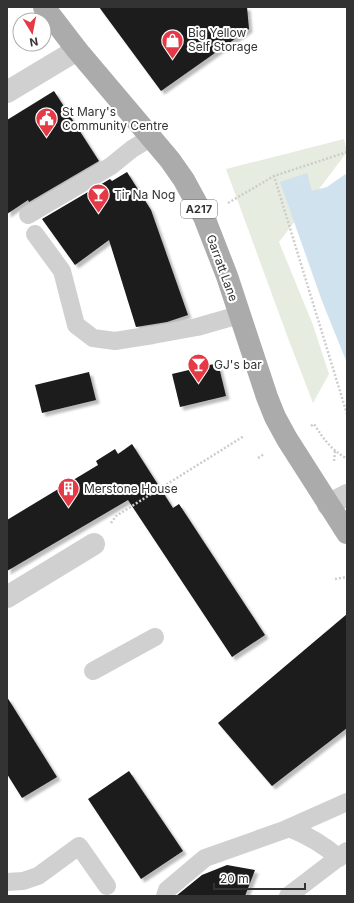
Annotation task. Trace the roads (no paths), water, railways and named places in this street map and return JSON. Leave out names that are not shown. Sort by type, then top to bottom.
[{"type":"main road","name":"Garratt Lane","points":[[44,7],[77,50],[170,160],[184,180],[204,218],[227,276],[239,315],[275,417],[287,439],[347,533]]},
{"type":"street","points":[[7,92],[77,50]]},
{"type":"street","points":[[328,505],[347,495]]},
{"type":"street","points":[[7,597],[94,544]]},
{"type":"lane","points":[[28,215],[110,166],[132,149],[150,138]]},
{"type":"lane","points":[[35,234],[62,272],[76,325],[93,338],[115,341],[153,336],[196,327],[239,315]]},
{"type":"lane","points":[[93,671],[155,636]]},
{"type":"lane","points":[[164,896],[168,890],[205,858],[289,828],[347,802]]},
{"type":"lane","points":[[289,828],[302,833],[327,848],[343,854]]},
{"type":"lane","points":[[7,882],[23,881],[38,876],[79,846],[107,886]]},
{"type":"lane","points":[[288,896],[343,854]]},
{"type":"water","points":[[307,173],[312,191],[327,187],[347,173],[347,363],[322,301],[280,182]]},
{"type":"place","name":"Big Yellow Self Storage","points":[[172,60]]},
{"type":"place","name":"St Mary's Community Centre","points":[[46,138]]},
{"type":"place","name":"Tir Na Nog","points":[[98,214]]},
{"type":"place","name":"GJ's bar","points":[[199,384]]},
{"type":"place","name":"Merstone House","points":[[69,508]]}]
